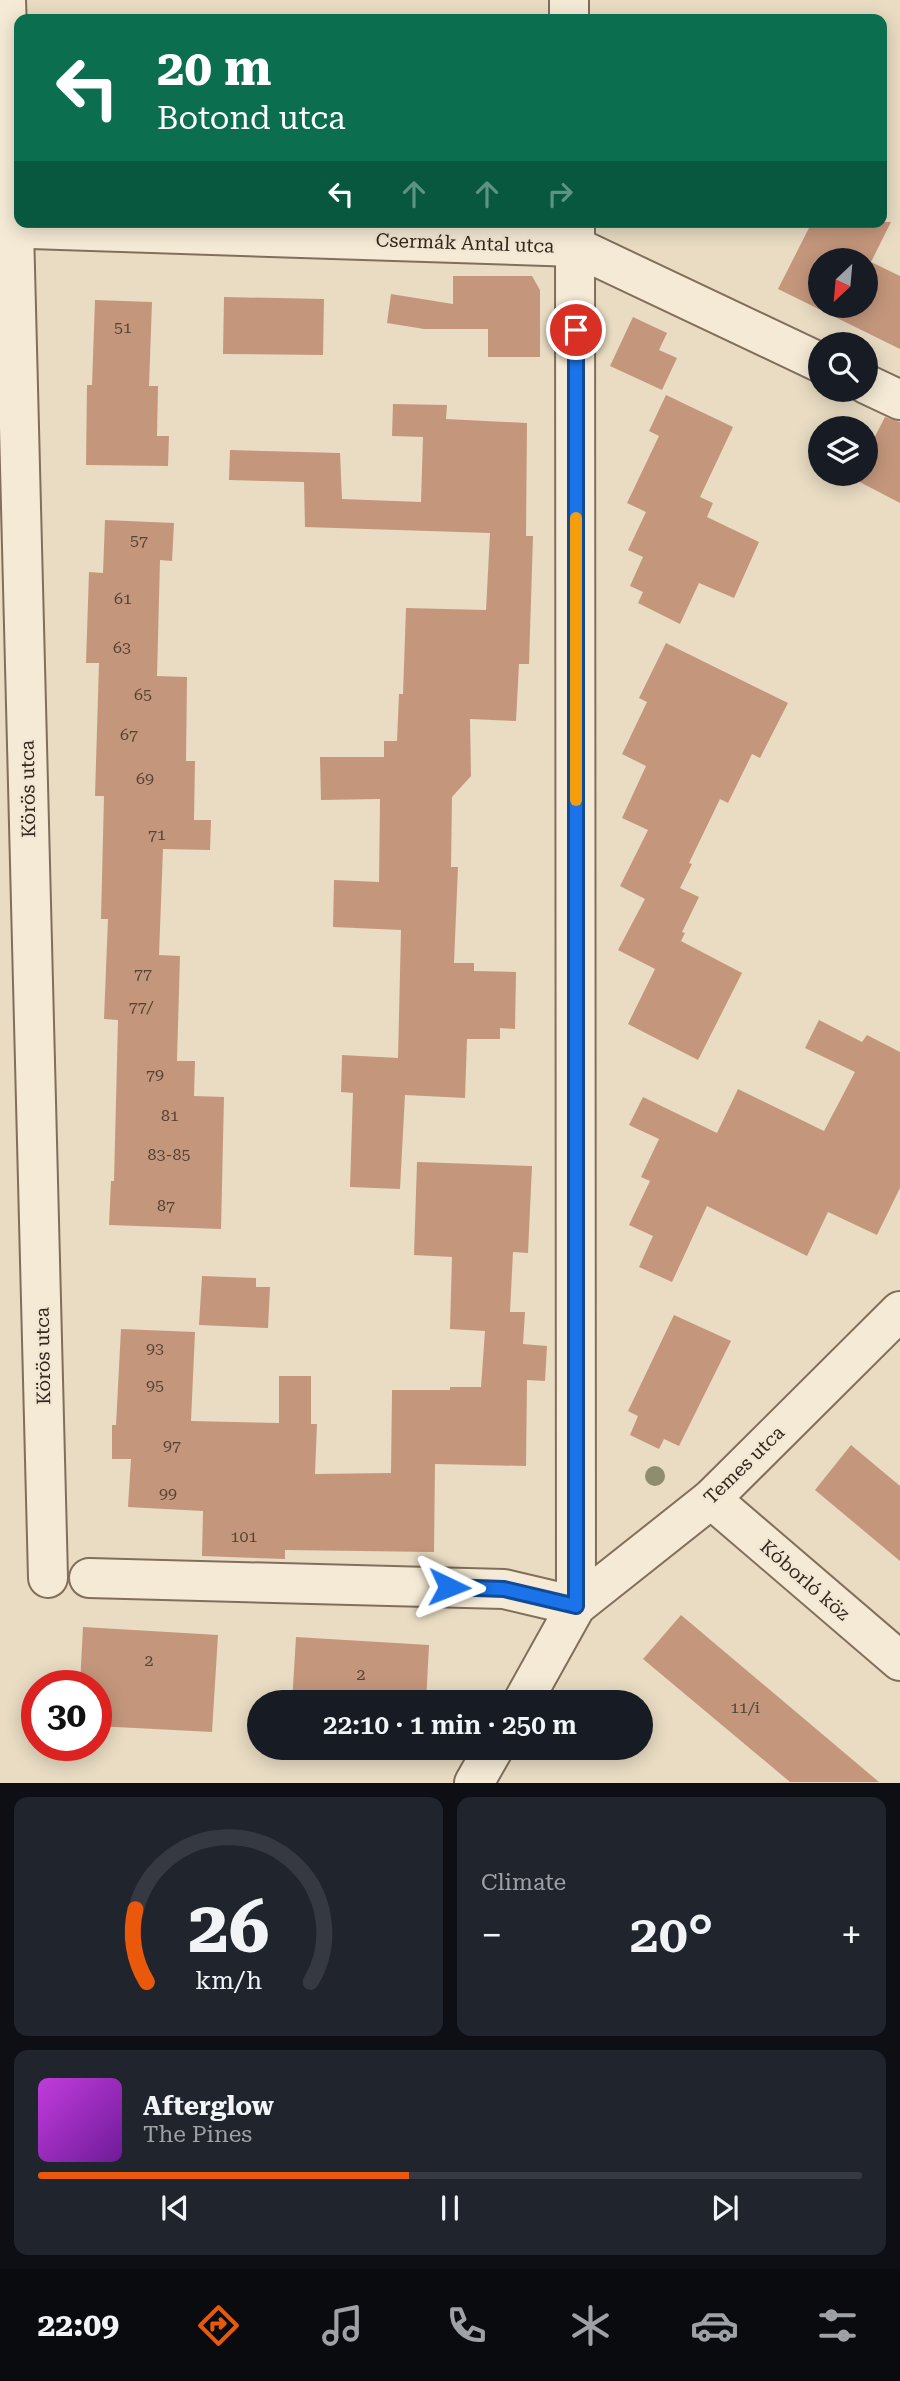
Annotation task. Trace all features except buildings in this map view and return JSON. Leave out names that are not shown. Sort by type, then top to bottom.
[{"type":"street","name":"Körös utca","points":[[6,0],[7,229],[48,1578]]},
{"type":"street","name":"Csermák Antal utca","points":[[7,229],[575,234],[808,356]]},
{"type":"street","points":[[529,1690],[576,1606],[575,234]]},
{"type":"street","points":[[878,390],[900,400]]},
{"type":"street","name":"Temes utca","points":[[576,1606],[711,1499],[900,1311]]},
{"type":"street","name":"Kóborló köz","points":[[711,1499],[900,1661]]},
{"type":"street","points":[[89,1578],[504,1589],[576,1606]]},
{"type":"street","points":[[474,1783],[487,1760]]},
{"type":"slow traffic","points":[[576,518],[576,800]]},
{"type":"route","points":[[449,1587],[504,1589],[576,1606],[576,330]]}]
